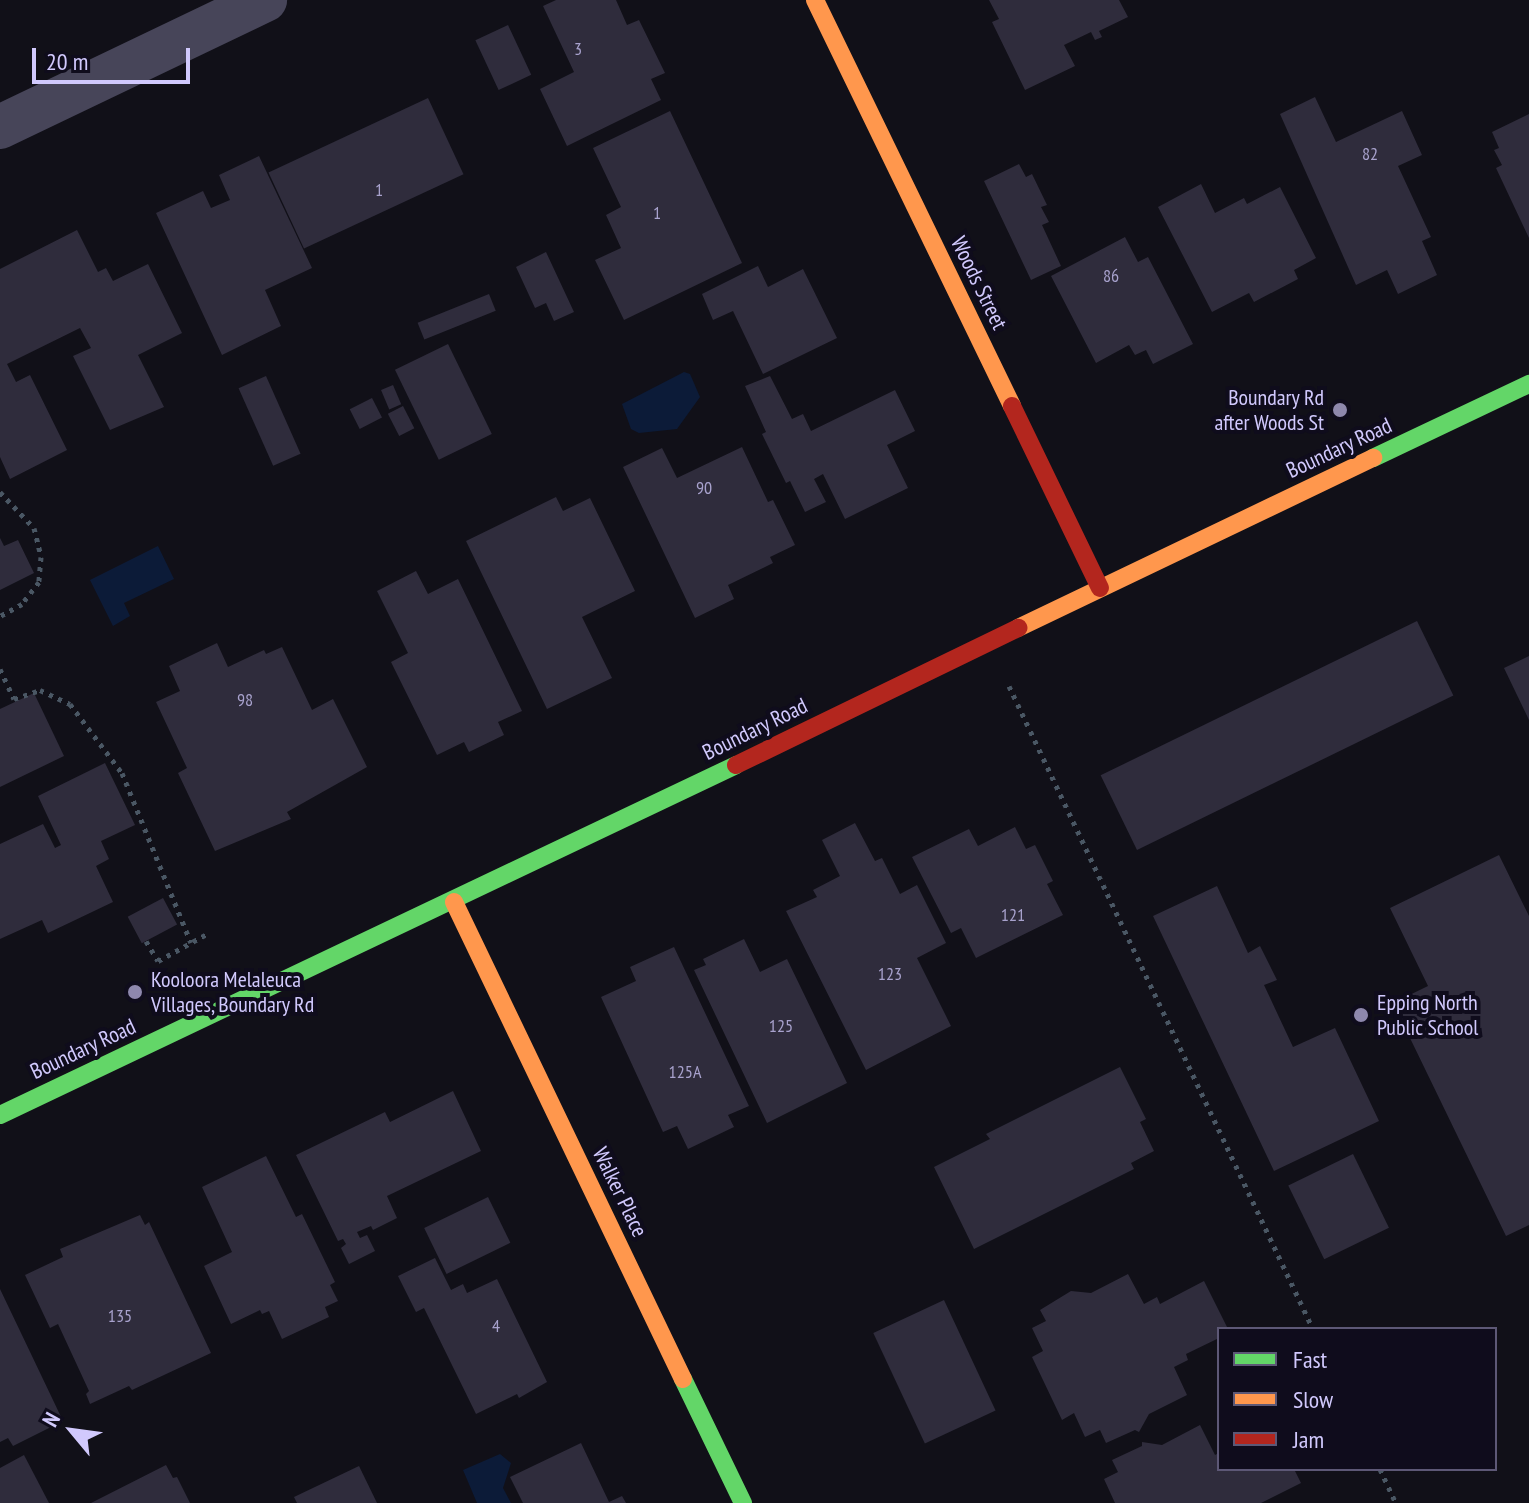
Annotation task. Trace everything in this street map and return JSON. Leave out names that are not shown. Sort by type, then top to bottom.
[{"type":"street","points":[[0,127],[265,0]]},
{"type":"street","name":"Woods Street","points":[[815,0],[1100,588]]},
{"type":"street","name":"Boundary Road","points":[[0,1115],[454,902],[1100,588],[1529,384]]},
{"type":"street","name":"Walker Place","points":[[454,902],[743,1503]]},
{"type":"path","points":[[0,492],[34,528],[41,557],[39,582],[22,604],[0,616]]},
{"type":"path","points":[[988,642],[1312,1327]]},
{"type":"path","points":[[0,669],[14,699],[40,690],[70,704],[122,773],[191,943]]},
{"type":"path","points":[[146,941],[158,961],[207,934]]},
{"type":"path","points":[[1381,1471],[1396,1503]]},
{"type":"water","points":[[684,372],[690,374],[700,397],[677,429],[639,433],[631,429],[622,404]]},
{"type":"water","points":[[158,546],[174,579],[124,603],[130,616],[113,626],[90,580]]},
{"type":"water","points":[[500,1454],[511,1463],[503,1488],[511,1503],[477,1503],[463,1470]]},
{"type":"building","points":[[556,0],[616,0],[627,25],[639,20],[665,73],[651,79],[661,100],[567,146],[540,89],[574,72],[543,6]]},
{"type":"building","points":[[989,0],[1119,0],[1128,17],[1099,31],[1102,37],[1095,40],[1091,32],[1064,45],[1075,66],[1025,90],[992,22],[999,19]]},
{"type":"building","points":[[508,25],[531,75],[499,90],[475,40]]},
{"type":"building","points":[[1315,97],[1336,142],[1402,111],[1422,155],[1398,166],[1431,237],[1422,241],[1437,275],[1398,294],[1387,270],[1356,285],[1280,114]]},
{"type":"building","points":[[428,98],[463,174],[304,249],[268,172]]},
{"type":"building","points":[[670,111],[742,263],[624,320],[595,260],[621,248],[606,215],[621,207],[593,148]]},
{"type":"building","points":[[1529,114],[1529,238],[1496,168],[1502,165],[1494,150],[1499,148],[1492,132]]},
{"type":"building","points":[[259,156],[312,268],[265,290],[281,326],[222,355],[156,213],[203,191],[211,208],[230,200],[219,175]]},
{"type":"building","points":[[1019,164],[1026,177],[1032,174],[1047,205],[1041,207],[1049,222],[1042,225],[1061,266],[1031,280],[984,181]]},
{"type":"building","points":[[1201,184],[1215,213],[1244,198],[1247,204],[1280,187],[1316,258],[1294,270],[1298,279],[1254,302],[1249,293],[1212,312],[1158,207]]},
{"type":"building","points":[[77,230],[98,272],[106,268],[113,281],[148,264],[182,333],[138,355],[164,407],[110,430],[73,356],[91,348],[80,328],[7,364],[16,382],[30,375],[67,450],[10,479],[0,457],[0,269]]},
{"type":"building","points":[[1125,237],[1138,262],[1148,257],[1193,344],[1153,364],[1146,350],[1135,355],[1129,345],[1096,363],[1051,276]]},
{"type":"building","points":[[546,252],[574,312],[554,321],[546,303],[535,308],[516,267]]},
{"type":"building","points":[[758,266],[768,287],[803,269],[837,338],[763,374],[733,311],[713,320],[702,294]]},
{"type":"building","points":[[489,294],[496,311],[424,340],[418,323]]},
{"type":"building","points":[[448,344],[492,434],[439,460],[395,370]]},
{"type":"building","points":[[266,376],[301,454],[273,466],[239,388]]},
{"type":"building","points":[[770,376],[792,419],[803,414],[811,431],[895,390],[915,431],[887,445],[908,488],[845,519],[823,474],[814,479],[826,502],[805,512],[790,481],[786,483],[762,434],[766,432],[745,386]]},
{"type":"building","points":[[393,385],[401,404],[389,409],[381,390]]},
{"type":"building","points":[[372,398],[382,418],[360,429],[350,409]]},
{"type":"building","points":[[403,406],[414,428],[399,436],[388,414]]},
{"type":"building","points":[[742,447],[768,502],[773,500],[795,545],[770,557],[773,563],[728,585],[734,599],[695,618],[623,467],[662,448],[677,478]]},
{"type":"building","points":[[556,497],[563,511],[590,498],[635,591],[582,617],[612,678],[547,709],[466,541]]},
{"type":"building","points":[[0,538],[4,546],[18,540],[34,573],[0,590]]},
{"type":"building","points":[[416,571],[428,594],[458,579],[522,711],[498,722],[504,735],[469,752],[464,742],[437,755],[391,662],[408,653],[377,591]]},
{"type":"building","points":[[1417,621],[1453,696],[1137,850],[1101,775]]},
{"type":"building","points":[[217,643],[228,667],[264,650],[266,654],[282,647],[312,710],[333,699],[367,767],[287,812],[291,819],[215,851],[178,773],[187,768],[156,702],[180,691],[169,666]]},
{"type":"building","points":[[1529,656],[1529,720],[1504,668]]},
{"type":"building","points":[[34,693],[64,756],[0,787],[0,709]]},
{"type":"building","points":[[105,763],[135,825],[101,841],[109,859],[96,866],[113,902],[48,933],[42,920],[0,939],[0,844],[43,824],[55,848],[61,845],[38,796]]},
{"type":"building","points":[[855,823],[875,861],[882,858],[900,894],[917,885],[946,943],[917,958],[951,1026],[866,1070],[786,911],[817,897],[813,890],[840,876],[822,840]]},
{"type":"building","points":[[1015,827],[1026,849],[1035,845],[1053,881],[1047,884],[1063,915],[976,958],[961,928],[951,933],[912,857],[969,829],[978,846]]},
{"type":"building","points":[[1499,855],[1529,916],[1529,1225],[1506,1236],[1393,1003],[1428,986],[1390,908]]},
{"type":"building","points":[[1217,886],[1248,953],[1260,946],[1277,980],[1264,985],[1293,1047],[1335,1028],[1379,1121],[1274,1171],[1153,916]]},
{"type":"building","points":[[163,898],[177,924],[142,943],[128,917]]},
{"type":"building","points":[[744,939],[760,972],[787,959],[847,1083],[767,1123],[694,970],[706,965],[703,959]]},
{"type":"building","points":[[674,947],[749,1106],[728,1115],[734,1127],[688,1149],[677,1126],[663,1132],[601,997],[636,981],[630,967]]},
{"type":"building","points":[[1120,1067],[1146,1119],[1140,1122],[1154,1151],[1131,1163],[1134,1169],[974,1249],[934,1167],[990,1139],[986,1134]]},
{"type":"building","points":[[453,1091],[481,1151],[387,1196],[397,1218],[373,1230],[371,1226],[357,1232],[360,1238],[367,1235],[375,1251],[349,1264],[341,1248],[346,1244],[343,1239],[338,1241],[296,1155],[385,1112],[390,1122]]},
{"type":"building","points":[[1353,1154],[1389,1228],[1324,1259],[1288,1186]]},
{"type":"building","points":[[266,1156],[296,1217],[302,1214],[335,1282],[330,1285],[338,1301],[325,1307],[329,1317],[282,1339],[269,1311],[262,1314],[260,1310],[231,1324],[204,1266],[232,1252],[202,1187]]},
{"type":"building","points":[[488,1197],[510,1243],[447,1274],[424,1228]]},
{"type":"building","points":[[140,1215],[145,1225],[149,1222],[211,1353],[132,1390],[129,1386],[90,1404],[86,1394],[89,1391],[58,1324],[50,1328],[25,1275],[63,1257],[60,1249]]},
{"type":"building","points":[[435,1258],[451,1290],[463,1284],[467,1293],[497,1279],[547,1382],[519,1398],[517,1394],[476,1414],[424,1308],[416,1312],[398,1276]]},
{"type":"building","points":[[1128,1274],[1144,1304],[1157,1297],[1160,1304],[1204,1281],[1227,1327],[1217,1327],[1217,1339],[1186,1354],[1188,1360],[1174,1367],[1187,1395],[1149,1414],[1139,1432],[1135,1430],[1106,1443],[1100,1430],[1085,1437],[1074,1413],[1062,1420],[1032,1357],[1043,1351],[1032,1328],[1046,1321],[1040,1310],[1071,1291],[1091,1293]]},
{"type":"building","points":[[0,1289],[63,1421],[13,1446],[8,1438],[0,1442]]},
{"type":"building","points":[[944,1300],[996,1411],[925,1444],[873,1333]]},
{"type":"building","points":[[1200,1425],[1217,1454],[1217,1471],[1295,1471],[1301,1483],[1261,1503],[1115,1503],[1104,1479],[1118,1472],[1112,1460],[1142,1446],[1142,1442],[1162,1445]]},
{"type":"building","points":[[581,1443],[609,1502],[622,1496],[626,1503],[523,1503],[510,1477]]},
{"type":"building","points":[[24,1455],[49,1503],[0,1503],[0,1468]]},
{"type":"building","points":[[166,1465],[173,1478],[177,1477],[190,1503],[91,1503]]},
{"type":"building","points":[[359,1466],[377,1503],[297,1503],[294,1497]]},
{"type":"traffic: fast","points":[[1373,458],[1529,384]]},
{"type":"traffic: fast","points":[[0,1115],[736,765]]},
{"type":"traffic: fast","points":[[683,1379],[743,1503]]},
{"type":"traffic: slow","points":[[815,0],[1012,406]]},
{"type":"traffic: slow","points":[[1018,628],[1373,458]]},
{"type":"traffic: slow","points":[[454,902],[683,1379]]},
{"type":"traffic: jam","points":[[1012,406],[1100,588]]},
{"type":"traffic: jam","points":[[736,765],[1018,628]]},
{"type":"place","name":"Boundary Rd after Woods St","points":[[1340,410]]},
{"type":"place","name":"Kooloora Melaleuca Villages, Boundary Rd","points":[[135,992]]},
{"type":"place","name":"Epping North Public School","points":[[1361,1015]]}]
